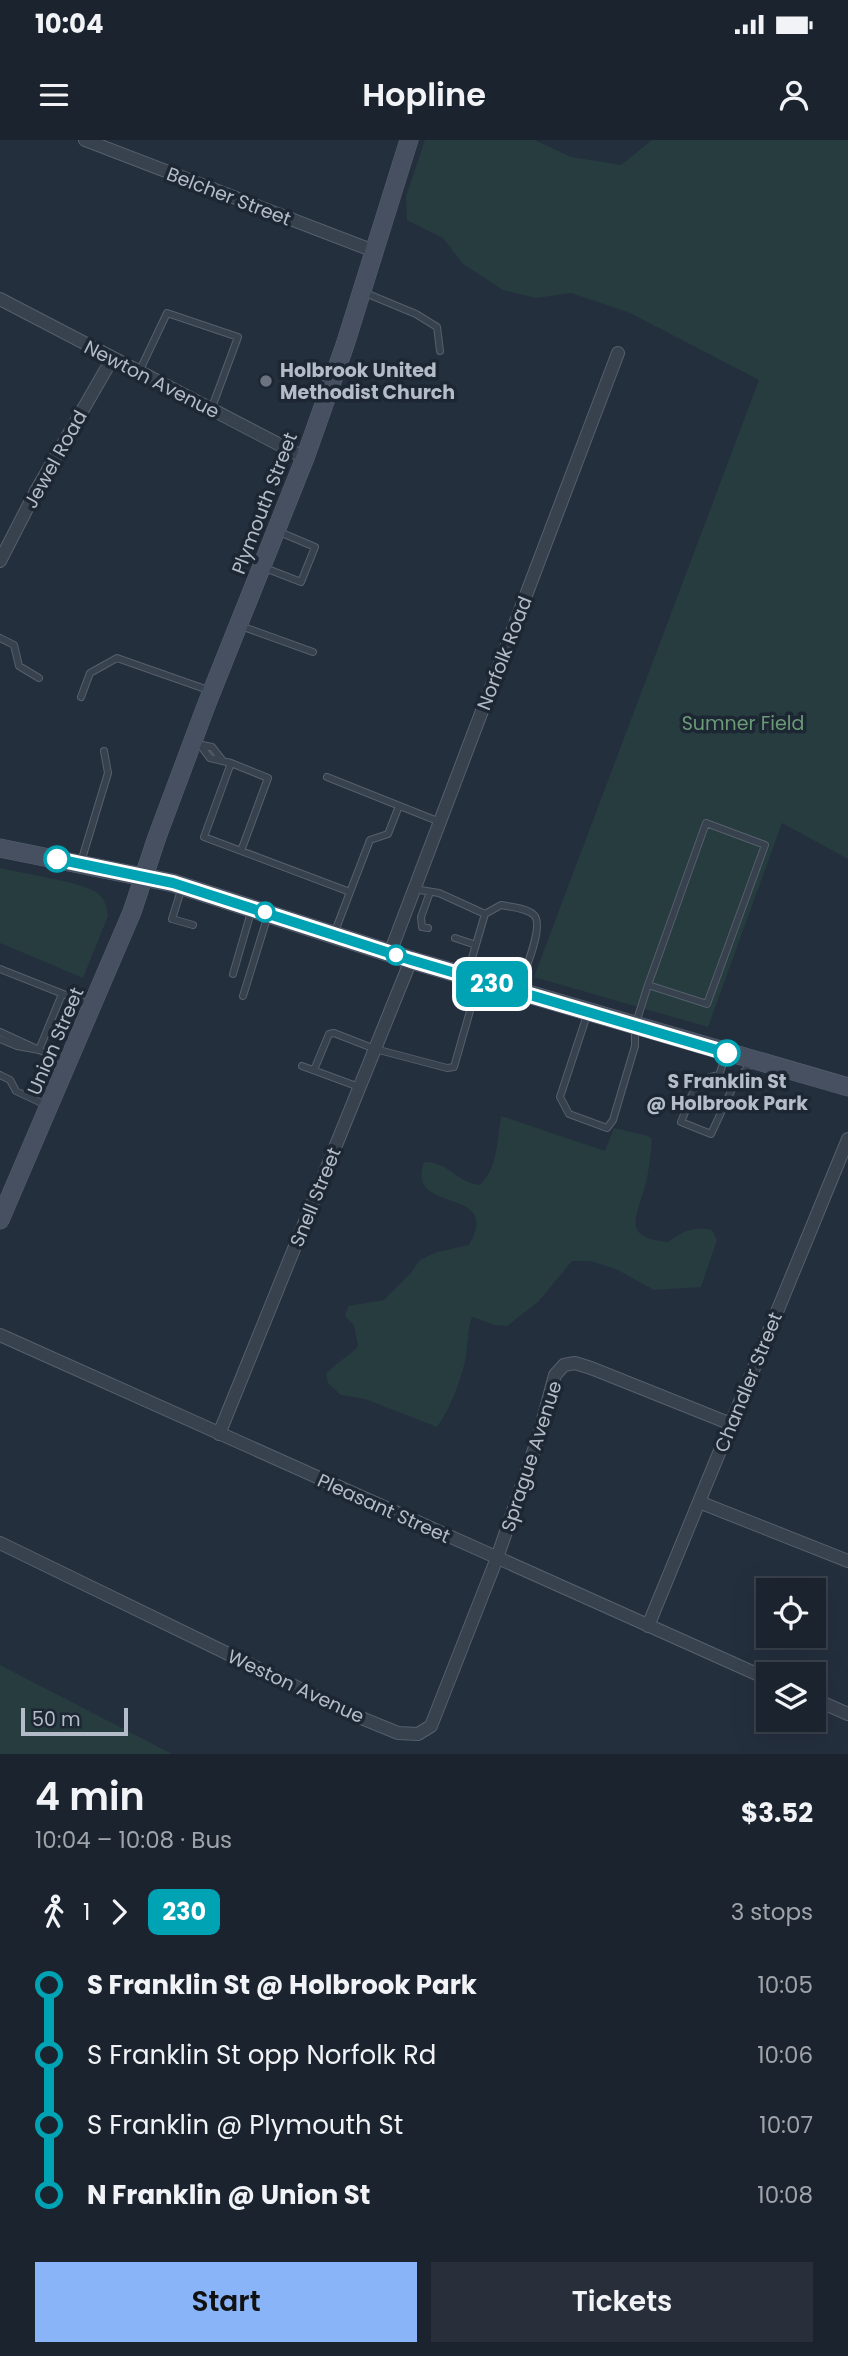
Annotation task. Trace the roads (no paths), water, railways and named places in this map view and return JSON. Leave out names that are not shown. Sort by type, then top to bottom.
[{"type":"main road","name":"Plymouth Street","points":[[144,876],[305,458],[345,345],[409,140]]},
{"type":"main road","points":[[0,848],[183,885],[473,979],[848,1087]]},
{"type":"main road","name":"Union Street","points":[[0,1220],[93,1006],[144,876]]},
{"type":"street","name":"Belcher Street","points":[[85,140],[374,251]]},
{"type":"street","name":"Newton Avenue","points":[[0,299],[305,458]]},
{"type":"street","name":"Norfolk Road","points":[[390,953],[618,353]]},
{"type":"street","name":"Jewel Road","points":[[0,561],[36,491],[112,359]]},
{"type":"street","name":"Snell Street","points":[[219,1434],[411,960]]},
{"type":"street","name":"Chandler Street","points":[[648,1626],[848,1139]]},
{"type":"street","name":"Pleasant Street","points":[[0,1335],[756,1674]]},
{"type":"street","name":"Sprague Avenue","points":[[497,1558],[538,1438],[555,1375],[564,1365],[575,1363],[591,1367],[731,1424]]},
{"type":"street","points":[[698,1502],[848,1561]]},
{"type":"street","name":"Weston Avenue","points":[[0,1543],[354,1715],[398,1733],[418,1734],[431,1726],[497,1558]]},
{"type":"street","points":[[826,1704],[848,1714]]},
{"type":"lane","points":[[361,291],[416,314],[437,327],[440,351]]},
{"type":"lane","points":[[139,373],[167,313],[238,337],[211,410]]},
{"type":"lane","points":[[263,567],[301,582],[315,547],[277,531]]},
{"type":"lane","points":[[239,625],[313,652]]},
{"type":"lane","points":[[0,638],[14,646],[19,666],[39,678]]},
{"type":"lane","points":[[81,697],[90,673],[117,658],[213,692]]},
{"type":"lane","points":[[197,744],[212,747],[223,761],[268,778],[241,851]]},
{"type":"lane","points":[[81,864],[107,773],[104,751]]},
{"type":"lane","points":[[231,763],[204,837],[350,892]]},
{"type":"lane","points":[[327,777],[440,822]]},
{"type":"lane","points":[[334,935],[370,840],[388,834],[399,806]]},
{"type":"lane","points":[[588,1013],[560,1097],[569,1114],[607,1128],[613,1120],[635,1046],[635,1026],[648,985],[706,823],[765,845],[707,1004],[648,985]]},
{"type":"lane","points":[[183,885],[172,919],[193,925]]},
{"type":"lane","points":[[414,889],[464,903],[485,914]]},
{"type":"lane","points":[[428,928],[422,927],[420,921],[430,892]]},
{"type":"lane","points":[[314,1070],[329,1034],[334,1033],[375,1049],[447,1068],[454,1067],[473,979],[476,945],[485,914],[501,905],[533,913],[536,917],[538,931],[518,992]]},
{"type":"lane","points":[[233,974],[260,910]]},
{"type":"lane","points":[[243,996],[260,910]]},
{"type":"lane","points":[[455,937],[476,945]]},
{"type":"lane","points":[[0,969],[93,1006]]},
{"type":"lane","points":[[39,1050],[62,994]]},
{"type":"lane","points":[[0,1032],[69,1062]]},
{"type":"lane","points":[[0,1040],[39,1050]]},
{"type":"lane","points":[[719,1074],[727,1053]]},
{"type":"lane","points":[[719,1074],[698,1080],[681,1122],[711,1134],[733,1087],[753,1060]]},
{"type":"lane","points":[[302,1066],[359,1087]]},
{"type":"lane","points":[[719,1074],[733,1087]]},
{"type":"lane","points":[[0,1075],[10,1080],[16,1091],[50,1107]]},
{"type":"place","name":"Holbrook United Methodist Church","points":[[266,381]]},
{"type":"place","name":"S Franklin St @ Holbrook Park","points":[[727,1053]]},
{"type":"park label","name":"Sumner Field","points":[[743,723]]}]
